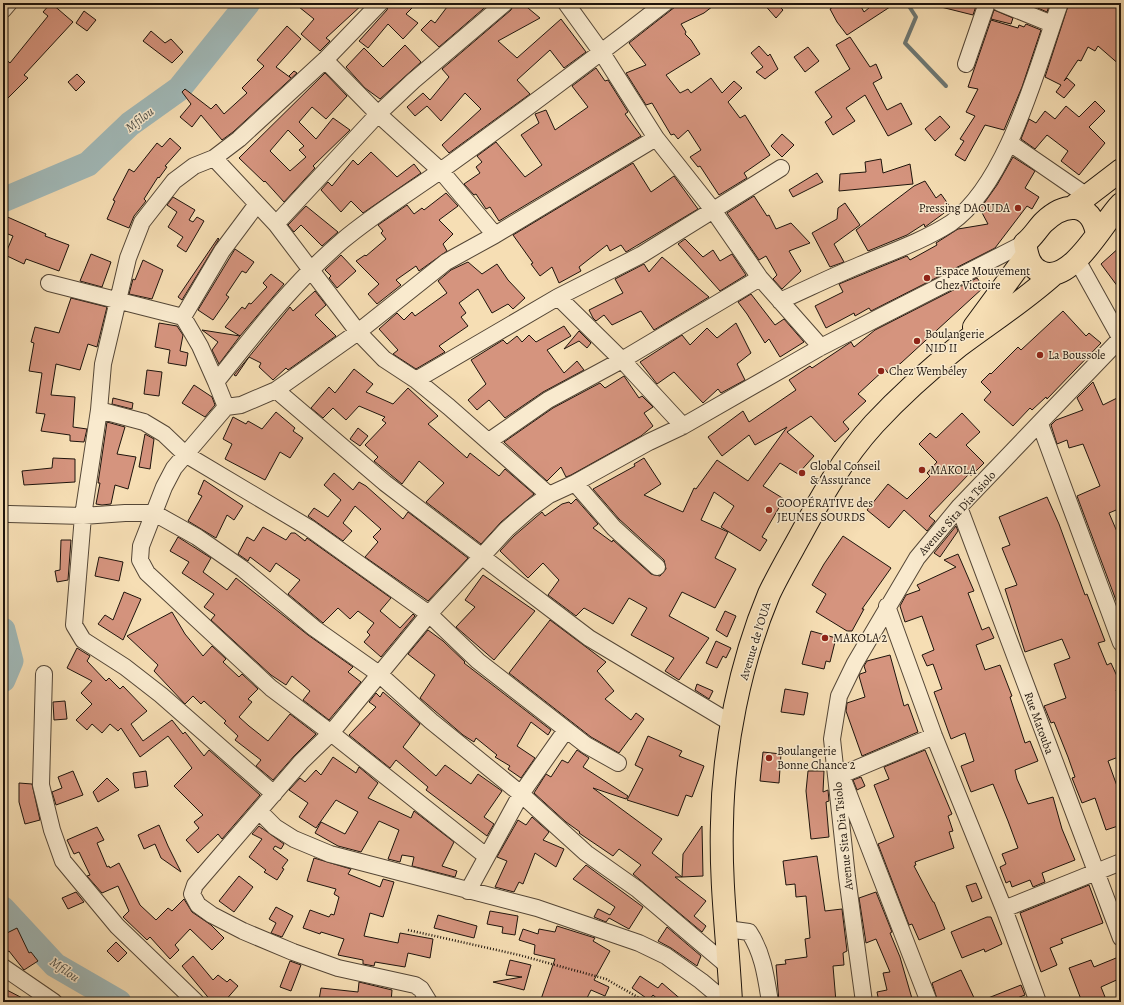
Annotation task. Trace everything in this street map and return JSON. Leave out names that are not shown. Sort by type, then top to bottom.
[{"type":"main road","points":[[1097,234],[1095,223],[1087,213],[1081,201],[1121,170]]},
{"type":"main road","name":"Avenue de l'OUA","points":[[959,346],[1045,221],[1060,211],[1081,201]]},
{"type":"main road","points":[[1077,260],[1097,234],[1118,216]]},
{"type":"main road","points":[[1026,249],[1031,264],[1037,270],[1054,274]]},
{"type":"main road","name":"Avenue de l'OUA","points":[[731,1002],[721,825],[725,762],[731,723],[754,635],[770,594],[838,469],[874,424],[905,393],[959,346],[1027,298],[1054,274],[1077,260]]},
{"type":"street","points":[[3,10],[9,3]]},
{"type":"street","points":[[274,794],[161,695],[125,667],[83,640],[74,625],[83,516],[99,410],[103,364],[128,258],[142,222],[174,181],[194,166],[214,158],[239,139],[325,60],[380,3]]},
{"type":"street","points":[[276,224],[378,114],[413,81],[505,3]]},
{"type":"street","points":[[566,3],[602,53],[656,138],[713,210],[760,278],[821,347]]},
{"type":"street","points":[[216,382],[279,304],[342,242],[379,212],[441,171],[602,53],[665,3]]},
{"type":"street","points":[[966,64],[987,3]]},
{"type":"street","points":[[1000,3],[1052,24]]},
{"type":"street","points":[[780,301],[919,240],[952,222],[979,195],[1010,143],[1060,3]]},
{"type":"street","points":[[325,60],[378,114],[441,171],[495,235]]},
{"type":"street","points":[[486,856],[331,732],[271,688],[147,573],[140,560],[141,546],[171,474],[185,454],[226,407],[241,405],[276,390],[358,332],[446,262],[495,235],[656,138]]},
{"type":"street","points":[[1010,143],[1081,201]]},
{"type":"street","points":[[214,158],[276,224],[358,332],[384,359],[416,380],[489,441],[549,495]]},
{"type":"street","points":[[416,380],[558,297],[641,255],[781,168]]},
{"type":"street","points":[[183,317],[222,251],[257,204]]},
{"type":"street","points":[[429,1002],[421,989],[415,984],[338,968],[293,952],[243,931],[212,915],[198,905],[192,894],[196,885],[301,762],[331,732],[429,614],[507,529],[549,495],[575,483],[617,458],[683,426],[821,347],[1026,249]]},
{"type":"street","name":"Avenue Sita Dia Tsiolo","points":[[864,1002],[847,877],[832,739],[839,696],[854,663],[917,558],[959,507],[1121,338],[1077,260]]},
{"type":"street","points":[[489,441],[548,400],[622,360],[760,278]]},
{"type":"street","points":[[49,283],[183,317],[200,346],[226,407]]},
{"type":"street","points":[[558,297],[622,360],[683,426]]},
{"type":"street","points":[[276,390],[385,483],[589,638],[731,723]]},
{"type":"street","points":[[99,410],[144,422],[164,434],[185,454],[309,528],[429,614],[478,661],[566,730],[586,745],[618,763]]},
{"type":"street","points":[[1040,424],[1121,643]]},
{"type":"street","points":[[575,483],[614,528],[657,568]]},
{"type":"street","name":"Rue Matouba","points":[[959,507],[1121,938]]},
{"type":"street","points":[[9,514],[83,516],[125,513],[154,513],[197,537],[242,569],[314,628],[378,674],[431,721],[521,794],[586,853],[637,890],[729,967]]},
{"type":"street","points":[[887,606],[934,736],[1004,909],[1038,1002]]},
{"type":"street","points":[[44,674],[41,785],[52,830],[63,861],[117,926],[196,1002]]},
{"type":"street","points":[[468,890],[521,794],[566,730]]},
{"type":"street","points":[[841,775],[934,736]]},
{"type":"street","points":[[832,739],[841,775],[929,1002]]},
{"type":"street","points":[[259,811],[275,827],[294,839],[330,854],[537,908],[639,942],[666,956],[701,981],[726,1002]]},
{"type":"street","points":[[1004,909],[1121,862]]},
{"type":"street","points":[[726,929],[749,932],[755,941],[762,957],[770,1002]]},
{"type":"street","points":[[3,967],[54,1002]]},
{"type":"path","points":[[408,930],[519,955],[606,979],[646,1002]]},
{"type":"building","points":[[51,3],[73,22],[24,75],[28,78],[3,103],[3,57],[10,63],[48,16],[43,12]]},
{"type":"building","points":[[294,3],[315,3],[320,7],[325,3],[364,3],[326,38],[330,41],[320,51],[301,34],[314,19]]},
{"type":"building","points":[[389,3],[417,3],[406,14],[418,23],[403,39],[388,24],[368,48],[359,41],[387,10]]},
{"type":"building","points":[[450,3],[490,3],[439,47],[421,30],[431,20],[435,23]]},
{"type":"building","points":[[514,3],[522,3],[540,18],[498,41],[517,58],[561,19],[586,52],[564,68],[550,50],[517,80],[530,94],[449,153],[442,145],[481,109],[465,93],[441,121],[427,106],[415,116],[407,107],[423,93],[430,100],[449,77],[442,69],[511,10]]},
{"type":"building","points":[[680,3],[717,3],[704,13],[681,24],[686,32],[685,34],[700,54],[666,75],[680,93],[688,89],[691,93],[711,78],[722,93],[734,81],[742,88],[728,102],[740,118],[745,115],[770,155],[744,173],[747,178],[719,195],[700,166],[698,167],[690,157],[701,150],[688,130],[678,139],[674,134],[671,135],[652,103],[646,105],[626,73],[646,65],[629,43]]},
{"type":"building","points":[[763,3],[776,3],[783,10],[776,18]]},
{"type":"building","points":[[839,3],[859,3],[864,12],[875,3],[896,3],[847,35],[837,22],[830,9]]},
{"type":"building","points":[[941,3],[977,3],[973,15],[941,7]]},
{"type":"building","points":[[1035,3],[1050,3],[1047,12],[1033,6]]},
{"type":"building","points":[[1069,3],[1121,3],[1121,66],[1098,46],[1095,51],[1088,47],[1081,61],[1078,60],[1064,81],[1067,78],[1075,85],[1064,98],[1056,92],[1061,85],[1045,77]]},
{"type":"building","points":[[994,10],[1013,18],[1011,24],[991,19]]},
{"type":"building","points":[[84,11],[96,20],[87,31],[76,23]]},
{"type":"building","points":[[991,20],[1018,28],[1019,25],[1024,27],[1026,24],[1041,30],[1022,87],[1004,130],[985,125],[965,161],[955,155],[964,141],[960,139],[975,116],[966,112],[978,89],[968,87]]},
{"type":"building","points":[[287,26],[301,39],[276,67],[291,78],[289,76],[294,71],[297,73],[233,132],[222,140],[201,115],[192,127],[180,117],[191,104],[182,92],[185,89],[211,109],[216,104],[224,114],[247,93],[242,88],[264,66],[257,60]]},
{"type":"building","points":[[151,31],[165,43],[171,39],[183,52],[172,63],[143,41]]},
{"type":"building","points":[[850,37],[870,67],[876,64],[882,78],[873,83],[887,110],[901,103],[912,124],[888,136],[865,95],[846,108],[855,121],[833,135],[825,122],[832,117],[815,92],[850,69],[836,45]]},
{"type":"building","points":[[405,45],[421,62],[380,99],[365,88],[346,67],[364,48],[383,67]]},
{"type":"building","points":[[759,46],[768,56],[770,54],[778,69],[765,79],[756,72],[763,67],[751,53]]},
{"type":"building","points":[[808,47],[819,61],[805,72],[794,57]]},
{"type":"building","points":[[596,68],[605,81],[608,80],[628,112],[625,114],[641,136],[499,221],[490,207],[486,209],[476,194],[474,195],[464,184],[480,173],[476,167],[482,162],[477,156],[496,142],[525,177],[542,165],[521,135],[539,123],[535,114],[546,110],[555,130],[588,107],[572,86]]},
{"type":"building","points":[[325,73],[347,96],[326,119],[312,107],[299,122],[316,139],[333,118],[350,130],[313,166],[315,168],[284,202],[265,181],[264,182],[239,158]],"holes":[[[288,130],[304,146],[299,150],[306,157],[290,171],[270,151]]]},
{"type":"building","points":[[77,74],[85,82],[76,91],[68,82]]},
{"type":"building","points":[[1095,101],[1105,111],[1089,127],[1105,143],[1079,175],[1061,161],[1068,151],[1047,135],[1035,149],[1021,139],[1029,119],[1036,123],[1045,111],[1055,119],[1066,106],[1079,117]]},
{"type":"building","points":[[940,116],[950,127],[935,141],[925,129]]},
{"type":"building","points":[[782,134],[794,145],[782,157],[771,146]]},
{"type":"building","points":[[170,138],[181,148],[165,166],[167,167],[159,178],[158,177],[144,199],[146,201],[134,216],[129,228],[107,219],[115,201],[113,200],[129,169],[134,172],[157,143],[162,147]]},
{"type":"building","points":[[371,152],[397,177],[414,164],[421,173],[363,213],[351,201],[341,212],[321,190],[328,182],[332,186],[353,160],[358,165]]},
{"type":"building","points":[[1013,157],[1035,171],[1025,188],[1039,197],[1032,209],[1027,206],[995,248],[871,311],[869,308],[855,316],[854,313],[826,328],[815,306],[843,292],[839,284],[907,256],[910,260],[937,245],[936,243],[958,229],[988,224],[980,209],[997,185]]},
{"type":"building","points":[[881,159],[883,173],[910,164],[913,184],[839,191],[840,174],[866,172],[865,162]]},
{"type":"building","points":[[633,163],[651,192],[674,176],[698,209],[626,252],[621,245],[610,251],[607,245],[579,267],[581,271],[559,283],[552,267],[540,276],[531,264],[533,263],[513,235]]},
{"type":"building","points":[[817,173],[823,182],[793,197],[789,190]]},
{"type":"building","points":[[925,181],[936,198],[941,194],[951,208],[925,227],[924,224],[907,235],[868,251],[856,230],[914,186]]},
{"type":"building","points":[[446,193],[458,206],[439,220],[453,234],[443,244],[447,251],[419,271],[416,266],[396,280],[401,285],[377,304],[368,294],[379,284],[356,261],[365,255],[366,256],[386,239],[381,233],[383,231],[378,225],[407,205],[414,214],[422,208],[424,210]]},
{"type":"building","points":[[754,196],[767,216],[769,215],[776,229],[791,223],[810,243],[789,251],[801,271],[782,289],[773,279],[777,275],[766,256],[759,260],[727,213]]},
{"type":"building","points":[[173,197],[195,210],[189,220],[193,222],[197,217],[204,221],[186,252],[177,246],[183,237],[168,227],[177,212],[167,205]]},
{"type":"building","points":[[845,203],[860,225],[834,244],[844,262],[830,267],[812,233],[837,219],[838,208]]},
{"type":"building","points":[[306,206],[338,232],[322,246],[301,225],[294,232],[288,225]]},
{"type":"building","points":[[3,215],[46,234],[45,236],[69,245],[59,271],[26,259],[24,264],[5,255],[13,236],[3,232]]},
{"type":"building","points":[[218,238],[219,239],[182,300],[178,297]]},
{"type":"building","points":[[685,239],[703,257],[713,250],[720,261],[732,254],[746,275],[720,291],[678,244]]},
{"type":"building","points":[[1121,246],[1121,291],[1101,264]]},
{"type":"building","points":[[235,249],[254,262],[246,273],[242,271],[226,295],[229,297],[213,320],[198,310]]},
{"type":"building","points":[[91,254],[111,262],[102,287],[80,281]]},
{"type":"building","points":[[341,255],[356,271],[337,288],[329,278],[331,276],[325,270]]},
{"type":"building","points":[[662,257],[709,297],[654,330],[641,311],[612,325],[604,315],[596,321],[593,318],[589,310],[623,293],[615,279],[644,264],[649,272]]},
{"type":"building","points":[[143,260],[163,270],[152,299],[129,294],[133,279],[135,280]]},
{"type":"building","points":[[468,262],[482,274],[497,264],[508,280],[525,298],[513,309],[508,304],[492,313],[478,289],[459,303],[466,313],[461,317],[468,326],[439,346],[445,352],[416,369],[393,354],[398,350],[379,329],[397,313],[404,320],[412,312],[415,316],[447,293],[438,281],[451,270]]},
{"type":"building","points":[[271,274],[284,284],[240,336],[225,327],[242,307],[245,309],[249,303],[251,304],[267,287],[263,283]]},
{"type":"building","points":[[977,278],[984,287],[901,363],[888,373],[885,369],[858,394],[866,401],[843,422],[849,429],[835,442],[811,416],[787,432],[814,456],[798,474],[780,463],[763,486],[784,499],[762,537],[767,540],[760,551],[721,527],[734,506],[714,492],[701,520],[728,532],[715,558],[736,569],[715,608],[682,592],[669,616],[709,638],[679,680],[665,671],[674,658],[631,635],[647,608],[629,598],[613,624],[584,608],[576,616],[548,595],[559,580],[543,563],[528,578],[500,551],[514,536],[542,512],[545,516],[562,504],[569,502],[571,504],[576,499],[598,524],[593,528],[612,542],[613,540],[651,574],[660,576],[666,569],[664,560],[619,519],[593,489],[635,466],[634,464],[644,458],[661,484],[644,495],[683,512],[694,488],[696,489],[717,460],[748,481],[787,427],[755,445],[749,435],[722,456],[708,437],[743,411],[749,422],[796,390],[789,380],[810,366],[812,368],[851,342],[854,347],[875,330]]},
{"type":"building","points":[[315,291],[326,305],[315,315],[336,336],[288,370],[286,368],[273,380],[259,367],[261,363],[249,357],[236,376],[234,375],[290,307],[293,311]]},
{"type":"building","points":[[751,294],[775,325],[784,319],[804,342],[780,357],[769,339],[765,343],[738,302]]},
{"type":"building","points":[[71,298],[107,307],[97,347],[88,344],[80,370],[56,364],[51,395],[75,397],[73,427],[87,429],[84,442],[70,441],[70,435],[41,431],[45,414],[36,413],[42,373],[29,371],[34,343],[31,342],[35,327],[59,333]]},
{"type":"building","points":[[1063,311],[1086,336],[1089,333],[1101,343],[1047,399],[1046,397],[1032,410],[1030,408],[1013,426],[984,400],[991,392],[981,382],[1018,347],[1021,350]]},
{"type":"building","points":[[159,323],[177,326],[183,335],[180,351],[188,353],[186,366],[168,363],[170,350],[155,347]]},
{"type":"building","points":[[736,323],[751,353],[737,364],[745,380],[721,393],[718,389],[703,403],[674,372],[657,384],[640,362],[682,335],[690,345],[707,328],[717,338]]},
{"type":"building","points":[[564,326],[571,336],[547,350],[564,373],[577,361],[584,370],[543,392],[505,418],[489,400],[477,410],[468,400],[486,384],[471,360],[503,340],[507,344],[517,336],[522,342],[529,335],[536,342]]},
{"type":"building","points":[[202,330],[240,336],[219,364],[212,350],[218,342]]},
{"type":"building","points":[[579,331],[591,343],[587,348],[579,341],[564,349]]},
{"type":"building","points":[[354,369],[373,384],[366,392],[393,404],[408,388],[438,416],[428,424],[467,458],[470,453],[499,476],[505,469],[534,494],[501,522],[481,544],[426,502],[444,483],[419,461],[402,484],[374,461],[378,457],[365,445],[386,423],[382,420],[385,417],[359,406],[346,420],[333,408],[323,418],[311,408],[329,387],[335,393]]},
{"type":"building","points":[[147,370],[162,372],[159,396],[144,394]]},
{"type":"building","points":[[624,376],[639,398],[642,396],[653,407],[644,413],[653,426],[641,436],[571,475],[566,477],[561,467],[547,481],[504,442],[553,408],[600,383],[605,388]]},
{"type":"building","points":[[1093,382],[1103,405],[1121,396],[1121,508],[1109,513],[1121,541],[1120,611],[1077,496],[1100,486],[1083,444],[1069,448],[1067,440],[1057,444],[1051,425],[1056,420],[1083,410],[1077,398]]},
{"type":"building","points":[[194,385],[212,397],[215,405],[205,417],[182,403]]},
{"type":"building","points":[[113,398],[133,403],[132,409],[112,404]]},
{"type":"building","points":[[276,412],[295,428],[293,431],[303,438],[290,458],[280,452],[265,480],[225,459],[232,444],[223,439],[233,417],[246,424],[248,421],[262,429]]},
{"type":"building","points":[[962,413],[980,432],[966,445],[984,463],[971,476],[969,474],[929,516],[935,521],[927,531],[904,510],[889,528],[867,510],[888,484],[907,499],[930,476],[927,473],[937,462],[919,444],[930,433],[936,438]]},
{"type":"building","points":[[107,422],[125,427],[117,454],[136,457],[128,489],[115,485],[111,504],[102,505],[96,504]]},
{"type":"building","points":[[358,428],[368,436],[360,446],[350,439]]},
{"type":"building","points":[[145,434],[154,439],[150,469],[139,467]]},
{"type":"building","points":[[53,458],[75,459],[75,482],[24,485],[22,471],[52,468]]},
{"type":"building","points":[[334,473],[353,490],[359,482],[366,486],[403,519],[408,512],[468,558],[428,601],[365,557],[378,542],[373,537],[381,529],[355,506],[343,523],[352,531],[343,541],[308,516],[314,508],[328,517],[341,500],[324,485]]},
{"type":"building","points":[[204,480],[243,506],[234,520],[227,515],[216,538],[188,521],[202,496],[198,494]]},
{"type":"building","points":[[1047,497],[1059,524],[1085,595],[1087,594],[1105,641],[1098,643],[1107,665],[1111,663],[1121,685],[1121,688],[1116,690],[1121,701],[1121,756],[1108,761],[1117,786],[1121,785],[1121,825],[1106,830],[1095,798],[1082,803],[1072,778],[1075,777],[1068,757],[1054,722],[1051,723],[1044,706],[1066,698],[1054,664],[1070,658],[1062,639],[1025,652],[1005,589],[1017,585],[1002,548],[1010,545],[999,517]]},
{"type":"building","points":[[956,526],[958,531],[940,557],[934,553]]},
{"type":"building","points":[[263,527],[286,540],[291,533],[295,533],[305,541],[307,538],[391,598],[380,611],[400,628],[413,614],[415,616],[381,657],[364,642],[370,635],[367,632],[374,623],[358,611],[350,619],[338,608],[323,623],[288,594],[300,580],[276,563],[270,572],[250,557],[248,561],[238,554],[247,537],[254,541]]},
{"type":"building","points":[[843,536],[891,568],[862,609],[864,609],[852,631],[847,631],[816,612],[826,594],[812,585]]},
{"type":"building","points":[[178,537],[211,558],[203,572],[227,590],[236,578],[308,635],[353,667],[348,672],[361,682],[329,720],[303,700],[310,691],[292,676],[286,685],[271,675],[211,620],[215,615],[204,607],[214,594],[182,573],[189,562],[170,551]]},
{"type":"building","points":[[61,540],[71,540],[68,580],[57,582],[55,571],[60,570]]},
{"type":"building","points":[[958,554],[974,591],[968,593],[982,630],[989,627],[994,638],[976,645],[985,670],[1000,665],[1012,696],[1010,697],[1025,743],[1030,741],[1038,761],[1015,770],[1017,779],[1028,804],[1053,797],[1062,829],[1075,860],[1042,873],[1045,882],[1033,887],[1030,880],[1012,887],[1010,881],[1006,883],[1000,867],[1006,864],[1002,854],[1018,848],[1008,821],[993,784],[971,792],[961,766],[974,761],[965,733],[951,739],[934,692],[942,689],[933,664],[927,666],[922,655],[934,650],[922,616],[905,622],[900,606],[906,595],[920,590],[917,585],[956,567],[944,560]]},
{"type":"building","points":[[99,557],[123,562],[119,581],[95,576]]},
{"type":"building","points":[[483,575],[535,611],[494,660],[456,627],[475,607],[465,600]]},
{"type":"building","points":[[124,592],[141,599],[123,640],[98,624],[105,615],[113,620]]},
{"type":"building","points":[[725,611],[736,616],[727,637],[716,630]]},
{"type":"building","points":[[172,612],[185,634],[203,656],[212,646],[226,659],[223,662],[239,677],[242,674],[258,689],[248,699],[252,702],[239,717],[249,726],[268,741],[290,714],[316,734],[273,780],[256,766],[261,760],[235,740],[238,736],[224,723],[226,721],[204,701],[201,704],[193,696],[185,704],[154,671],[158,665],[127,636]]},
{"type":"building","points":[[550,620],[606,662],[597,671],[614,691],[605,699],[631,720],[636,713],[644,719],[619,753],[591,737],[509,673]]},
{"type":"building","points":[[428,630],[443,641],[465,662],[464,663],[551,730],[548,735],[531,722],[517,746],[535,758],[521,778],[508,769],[510,766],[495,757],[497,755],[476,738],[474,742],[463,735],[420,698],[435,675],[408,654]]},
{"type":"building","points":[[811,631],[836,638],[830,662],[826,661],[824,669],[802,664]]},
{"type":"building","points":[[716,641],[731,648],[726,658],[723,656],[717,668],[706,663]]},
{"type":"building","points":[[77,648],[90,656],[87,661],[106,681],[109,678],[120,689],[123,686],[147,711],[131,724],[143,741],[172,720],[183,734],[185,732],[204,756],[209,750],[260,795],[222,839],[218,834],[198,853],[186,840],[199,828],[194,822],[203,815],[174,786],[192,768],[168,736],[140,757],[121,728],[118,731],[110,724],[102,733],[92,724],[87,730],[76,720],[92,704],[81,693],[92,681],[67,668]]},
{"type":"building","points":[[890,655],[904,706],[908,704],[918,732],[862,756],[846,711],[847,703],[865,697],[859,676],[860,674],[866,672],[864,666],[867,661]]},
{"type":"building","points":[[697,684],[713,691],[709,699],[695,690]]},
{"type":"building","points":[[785,689],[808,693],[804,715],[781,712]]},
{"type":"building","points":[[383,692],[420,724],[403,747],[436,776],[445,765],[471,784],[478,774],[502,791],[484,817],[494,824],[487,836],[426,790],[428,787],[396,760],[390,768],[349,735],[376,707],[369,702],[376,693],[380,697]]},
{"type":"building","points":[[65,701],[67,719],[54,720],[53,702]]},
{"type":"building","points":[[648,736],[682,751],[679,756],[704,766],[692,797],[686,795],[678,816],[627,800],[643,769],[635,765]]},
{"type":"building","points":[[577,750],[589,758],[583,767],[628,796],[626,799],[593,788],[662,839],[652,853],[682,877],[675,877],[706,901],[694,916],[706,926],[702,932],[633,874],[641,865],[619,849],[613,856],[579,833],[580,832],[566,822],[534,793],[546,774],[551,777],[562,760],[568,763]]},
{"type":"building","points":[[925,750],[952,814],[948,816],[953,831],[949,832],[954,848],[915,862],[916,865],[914,866],[934,902],[945,929],[919,940],[912,924],[909,925],[878,844],[894,837],[874,785],[889,779],[884,767]]},
{"type":"building","points":[[763,752],[781,754],[779,783],[760,781]]},
{"type":"building","points":[[333,757],[356,773],[359,767],[378,783],[368,798],[411,818],[414,811],[454,842],[442,866],[457,871],[455,877],[412,866],[414,857],[402,855],[400,862],[388,859],[399,830],[379,821],[361,852],[338,846],[315,833],[321,822],[345,834],[358,812],[336,800],[316,828],[299,817],[308,803],[289,790],[300,778],[305,782],[316,770],[321,775]]},
{"type":"building","points":[[73,771],[83,795],[56,805],[52,792],[62,788],[58,777]]},
{"type":"building","points":[[146,771],[148,786],[135,788],[133,773]]},
{"type":"building","points":[[808,771],[824,771],[823,792],[828,790],[829,801],[826,802],[829,837],[811,839],[806,791]]},
{"type":"building","points":[[861,777],[865,786],[857,790],[853,780]]},
{"type":"building","points":[[107,778],[119,790],[98,802],[93,792]]},
{"type":"building","points":[[19,783],[32,784],[40,820],[25,824],[19,802]]},
{"type":"building","points":[[532,817],[549,832],[543,840],[564,849],[556,867],[535,853],[523,884],[519,882],[514,892],[495,887],[507,861],[497,857],[518,820],[526,825]]},
{"type":"building","points":[[159,825],[181,872],[161,858],[155,844],[144,849],[138,835]]},
{"type":"building","points":[[259,826],[284,844],[281,849],[275,846],[273,849],[288,860],[282,868],[284,869],[277,880],[264,872],[266,870],[249,857],[262,839],[252,834]]},
{"type":"building","points":[[702,826],[703,876],[682,877],[683,854]]},
{"type":"building","points":[[97,827],[104,840],[97,843],[107,867],[109,866],[110,868],[119,863],[140,905],[156,920],[168,908],[172,911],[184,899],[192,912],[211,925],[224,938],[212,950],[190,929],[175,945],[179,950],[170,959],[150,937],[147,940],[123,917],[129,911],[118,886],[102,893],[87,876],[90,875],[79,852],[74,854],[67,840]]},
{"type":"building","points":[[817,856],[825,911],[842,909],[847,951],[843,953],[844,965],[833,966],[836,1002],[779,1002],[776,965],[786,964],[785,960],[807,957],[805,939],[810,938],[806,896],[796,897],[795,884],[786,885],[783,861]]},
{"type":"building","points":[[314,858],[351,869],[348,874],[380,887],[383,879],[394,882],[383,917],[370,913],[364,936],[398,943],[400,933],[433,939],[430,958],[408,953],[405,967],[375,962],[374,966],[363,964],[363,960],[338,955],[344,939],[321,932],[320,934],[303,928],[310,910],[329,917],[331,914],[334,915],[339,897],[334,894],[336,889],[307,881]]},
{"type":"building","points":[[586,865],[643,907],[629,929],[609,918],[606,922],[594,917],[598,909],[610,915],[615,907],[573,879]]},
{"type":"building","points":[[239,876],[253,887],[234,912],[219,901]]},
{"type":"building","points":[[976,883],[982,898],[972,902],[966,886]]},
{"type":"building","points":[[1089,885],[1103,923],[1061,939],[1063,943],[1050,948],[1057,965],[1041,972],[1020,913]]},
{"type":"building","points":[[76,892],[84,902],[68,909],[62,898]]},
{"type":"building","points":[[876,892],[892,932],[890,933],[900,957],[913,1002],[879,1002],[877,992],[887,990],[883,973],[890,972],[876,939],[866,943],[859,898]]},
{"type":"building","points":[[276,907],[293,916],[282,937],[271,933],[276,923],[269,919]]},
{"type":"building","points":[[490,911],[518,916],[515,935],[502,933],[503,927],[487,924]]},
{"type":"building","points":[[438,915],[477,926],[474,938],[434,928]]},
{"type":"building","points":[[987,917],[991,917],[1002,944],[985,952],[984,949],[962,958],[951,932]]},
{"type":"building","points":[[557,926],[595,938],[593,941],[610,951],[594,980],[609,987],[605,996],[591,990],[585,1002],[540,1002],[555,959],[534,954],[535,945],[519,940],[523,929],[538,934],[539,929],[555,932]]},
{"type":"building","points":[[667,927],[701,956],[697,966],[658,941]]},
{"type":"building","points":[[17,928],[29,953],[31,952],[38,961],[24,970],[9,951],[3,954],[3,935]]},
{"type":"building","points":[[116,942],[127,953],[118,962],[107,951]]},
{"type":"building","points":[[193,956],[213,980],[218,975],[227,982],[230,979],[238,986],[224,1002],[212,1002],[182,966]]},
{"type":"building","points":[[1121,956],[1121,978],[1101,987],[1107,1002],[1082,1002],[1069,968],[1091,960],[1094,967]]},
{"type":"building","points":[[510,960],[531,965],[524,990],[493,982],[522,977],[506,975]]},
{"type":"building","points":[[290,961],[301,965],[291,991],[280,987]]},
{"type":"building","points":[[961,970],[976,1002],[938,1002],[932,983]]},
{"type":"building","points":[[640,976],[658,988],[662,983],[684,1002],[661,1002],[653,995],[649,1000],[632,988]]},
{"type":"building","points":[[359,982],[392,990],[391,1002],[333,1002],[319,1000],[321,988],[358,992]]},
{"type":"building","points":[[1021,985],[1025,995],[1007,1002],[978,1002]]},
{"type":"building","points":[[3,988],[30,1002],[3,1002]]},
{"type":"waterway","name":"Mfilou","points":[[3,200],[88,164],[130,124],[179,89],[248,3]]},
{"type":"waterway","points":[[907,3],[916,17],[905,43],[946,86]]},
{"type":"waterway","name":"Mfilou","points":[[3,630],[11,661],[3,680]]},
{"type":"waterway","name":"Mfilou","points":[[3,909],[55,965],[119,1002]]},
{"type":"place","name":"Pressing DAOUDA","points":[[1018,208]]},
{"type":"place","name":"Espace Mouvement Chez Victoire","points":[[927,278]]},
{"type":"place","name":"Boulangerie NID II","points":[[917,341]]},
{"type":"place","name":"La Boussole","points":[[1040,355]]},
{"type":"place","name":"Chez Wembeley","points":[[881,371]]},
{"type":"place","name":"MAKOLA","points":[[922,470]]},
{"type":"place","name":"Global Conseil & Assurance","points":[[802,473]]},
{"type":"place","name":"COOPÉRATIVE des JEUNES SOURDS","points":[[769,510]]},
{"type":"place","name":"MAKOLA 2","points":[[825,638]]},
{"type":"place","name":"Boulangerie Bonne Chance 2","points":[[769,758]]}]
